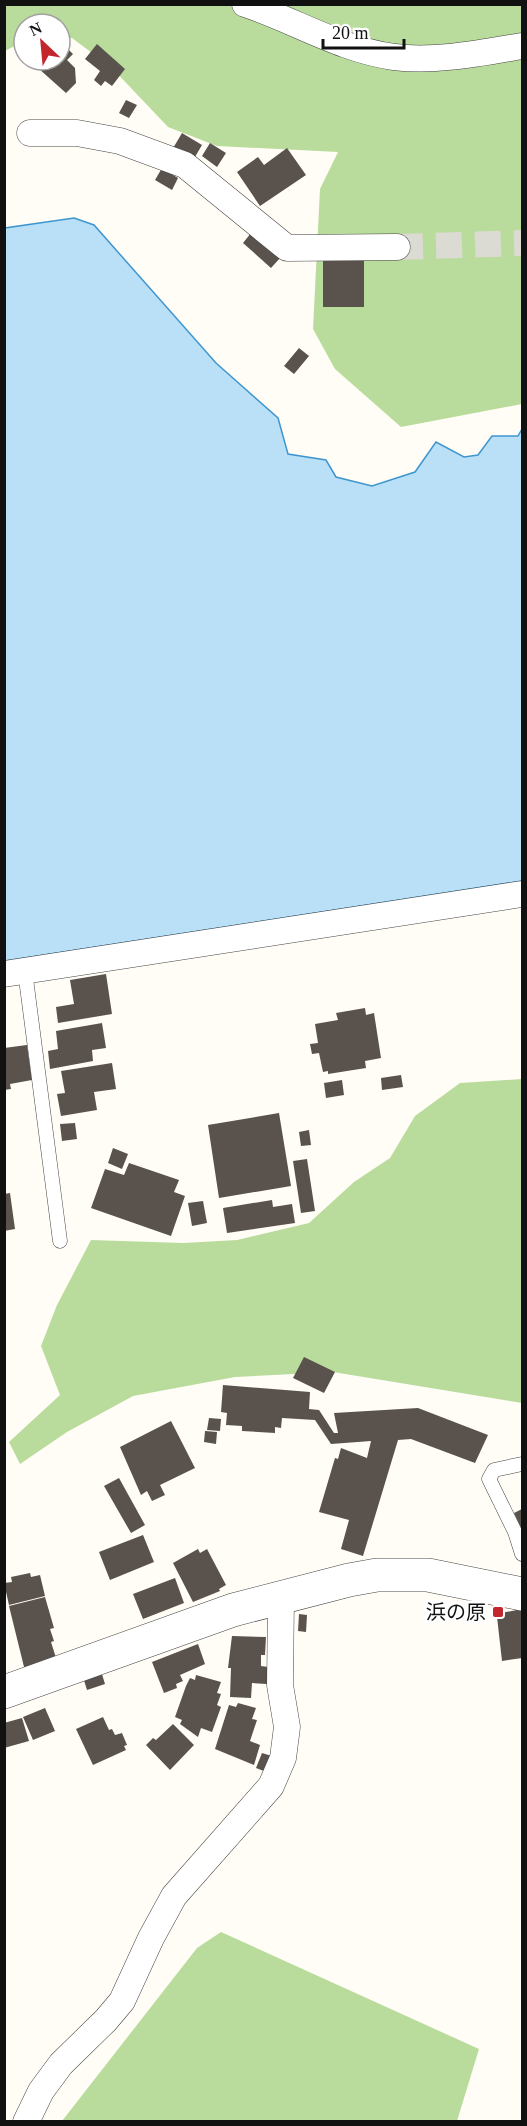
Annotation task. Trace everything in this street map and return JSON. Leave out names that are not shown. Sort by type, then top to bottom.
[{"type":"street","points":[[245,4],[296,22],[341,43],[394,57],[460,56],[522,46]]},
{"type":"street","points":[[30,133],[77,133],[120,141],[186,165],[287,248],[397,248]]},
{"type":"street","points":[[15,972],[522,894]]},
{"type":"street","points":[[4,1692],[233,1610],[350,1580],[405,1574],[447,1577],[522,1594]]},
{"type":"street","points":[[26,2121],[41,2091],[61,2064],[123,2001],[151,1938],[174,1896],[271,1786],[277,1774],[283,1758],[287,1727],[280,1685],[281,1596]]},
{"type":"lane","points":[[15,972],[60,1241]]},
{"type":"lane","points":[[522,1464],[494,1470],[489,1479],[515,1532],[522,1554]]},
{"type":"green space","points":[[4,5],[522,5],[522,404],[401,427],[335,369],[313,329],[320,189],[338,152],[217,146],[168,127],[112,68],[72,38],[72,12],[12,12],[12,47],[5,51]]},
{"type":"green space","points":[[522,1079],[522,1403],[333,1372],[235,1377],[133,1396],[67,1432],[20,1464],[9,1442],[60,1395],[41,1346],[57,1305],[91,1240],[183,1243],[237,1240],[309,1223],[354,1182],[390,1158],[415,1116],[460,1083]]},
{"type":"green space","points":[[221,1932],[479,2049],[457,2121],[62,2121],[197,1948]]},
{"type":"water","points":[[74,218],[94,225],[216,363],[278,418],[288,454],[326,460],[336,477],[372,486],[415,472],[436,442],[464,457],[478,455],[492,436],[518,436],[522,429],[522,881],[5,961],[5,228]]},
{"type":"building","points":[[97,44],[125,69],[112,86],[105,81],[101,86],[94,80],[100,71],[85,59]]},
{"type":"building","points":[[72,65],[75,68],[76,83],[66,93],[42,72],[72,72]]},
{"type":"building","points":[[126,100],[137,105],[129,118],[119,113]]},
{"type":"building","points":[[182,133],[202,145],[192,162],[172,150]]},
{"type":"building","points":[[210,143],[226,153],[217,167],[202,156]]},
{"type":"building","points":[[287,148],[306,175],[260,206],[237,172],[258,157],[264,165]]},
{"type":"building","points":[[162,168],[178,178],[172,190],[155,180]]},
{"type":"building","points":[[251,233],[280,258],[271,268],[243,243]]},
{"type":"building","points":[[364,260],[364,307],[323,307],[323,261]]},
{"type":"building","points":[[299,348],[309,356],[294,374],[284,366]]},
{"type":"building","points":[[106,974],[112,1014],[58,1023],[56,1007],[74,1004],[70,980]]},
{"type":"building","points":[[365,1008],[366,1015],[374,1013],[381,1058],[365,1061],[366,1068],[328,1074],[328,1071],[323,1072],[319,1053],[312,1054],[310,1044],[318,1043],[315,1024],[338,1020],[336,1013]]},
{"type":"building","points":[[102,1023],[106,1048],[92,1050],[93,1061],[50,1069],[48,1051],[58,1049],[56,1031]]},
{"type":"building","points":[[27,1045],[32,1080],[10,1084],[11,1089],[4,1090],[4,1048]]},
{"type":"building","points":[[112,1063],[116,1089],[94,1092],[97,1110],[61,1116],[57,1094],[65,1093],[61,1071]]},
{"type":"building","points":[[401,1075],[403,1087],[382,1090],[381,1078]]},
{"type":"building","points":[[342,1080],[344,1095],[326,1098],[324,1083]]},
{"type":"building","points":[[279,1113],[291,1186],[219,1198],[208,1125]]},
{"type":"building","points":[[75,1123],[77,1139],[62,1141],[60,1124]]},
{"type":"building","points":[[309,1130],[311,1145],[301,1146],[299,1132]]},
{"type":"building","points":[[113,1148],[128,1154],[122,1169],[108,1163]]},
{"type":"building","points":[[307,1159],[315,1211],[301,1213],[293,1161]]},
{"type":"building","points":[[129,1163],[179,1180],[174,1192],[185,1196],[171,1236],[91,1208],[105,1169],[124,1175]]},
{"type":"building","points":[[10,1193],[15,1229],[4,1231],[4,1194]]},
{"type":"building","points":[[272,1200],[273,1207],[292,1204],[295,1223],[227,1233],[223,1208]]},
{"type":"building","points":[[203,1201],[207,1223],[192,1226],[188,1203]]},
{"type":"building","points":[[304,1357],[335,1372],[324,1393],[293,1378]]},
{"type":"building","points":[[223,1385],[310,1392],[309,1409],[319,1410],[334,1433],[338,1433],[334,1413],[418,1408],[488,1435],[475,1463],[411,1439],[398,1440],[363,1556],[341,1549],[349,1520],[319,1512],[335,1458],[338,1459],[341,1448],[367,1458],[371,1441],[331,1444],[315,1420],[282,1418],[281,1428],[275,1427],[275,1433],[242,1431],[242,1426],[226,1425],[227,1413],[221,1412]]},
{"type":"building","points":[[209,1418],[221,1419],[220,1431],[207,1430]]},
{"type":"building","points":[[171,1421],[195,1468],[160,1485],[165,1495],[152,1501],[147,1491],[141,1495],[120,1447]]},
{"type":"building","points":[[205,1431],[217,1432],[216,1444],[204,1442]]},
{"type":"building","points":[[119,1478],[145,1525],[131,1533],[104,1486]]},
{"type":"building","points":[[522,1509],[522,1530],[514,1513]]},
{"type":"building","points":[[143,1535],[154,1562],[110,1580],[99,1552]]},
{"type":"building","points":[[198,1549],[200,1553],[207,1549],[226,1585],[219,1589],[220,1591],[193,1602],[173,1563]]},
{"type":"building","points":[[30,1573],[31,1577],[40,1575],[45,1596],[9,1605],[4,1583],[12,1582],[11,1577]]},
{"type":"building","points":[[175,1578],[184,1603],[143,1619],[133,1594]]},
{"type":"building","points":[[45,1597],[54,1628],[50,1629],[54,1641],[51,1642],[57,1661],[25,1671],[9,1606]]},
{"type":"building","points":[[522,1609],[522,1658],[502,1661],[497,1617],[502,1617],[501,1613]]},
{"type":"building","points":[[299,1614],[307,1615],[306,1632],[298,1631]]},
{"type":"building","points":[[232,1636],[266,1637],[265,1655],[261,1655],[261,1666],[268,1667],[267,1684],[252,1683],[251,1698],[230,1697],[231,1668],[228,1668]]},
{"type":"building","points":[[198,1644],[205,1664],[180,1675],[183,1681],[176,1684],[177,1688],[164,1693],[152,1662]]},
{"type":"building","points":[[101,1671],[105,1684],[87,1690],[83,1677]]},
{"type":"building","points":[[196,1675],[221,1682],[217,1693],[221,1694],[217,1705],[221,1707],[212,1732],[201,1728],[198,1737],[180,1724],[182,1720],[175,1717],[190,1678],[195,1680]]},
{"type":"building","points":[[238,1703],[256,1708],[252,1719],[257,1720],[250,1741],[260,1745],[254,1765],[215,1749],[229,1705],[236,1707]]},
{"type":"building","points":[[45,1708],[55,1731],[33,1740],[23,1717]]},
{"type":"building","points":[[103,1717],[109,1730],[112,1729],[115,1735],[122,1733],[127,1745],[124,1746],[126,1750],[93,1765],[76,1729]]},
{"type":"building","points":[[22,1718],[29,1741],[4,1748],[4,1723]]},
{"type":"building","points":[[173,1724],[194,1745],[170,1770],[146,1745],[153,1738],[156,1740]]},
{"type":"building","points":[[262,1753],[275,1757],[269,1773],[256,1768]]},
{"type":"tunnel","points":[[397,247],[522,243]]},
{"type":"place","name":"浜の原","points":[[498,1612]]}]
